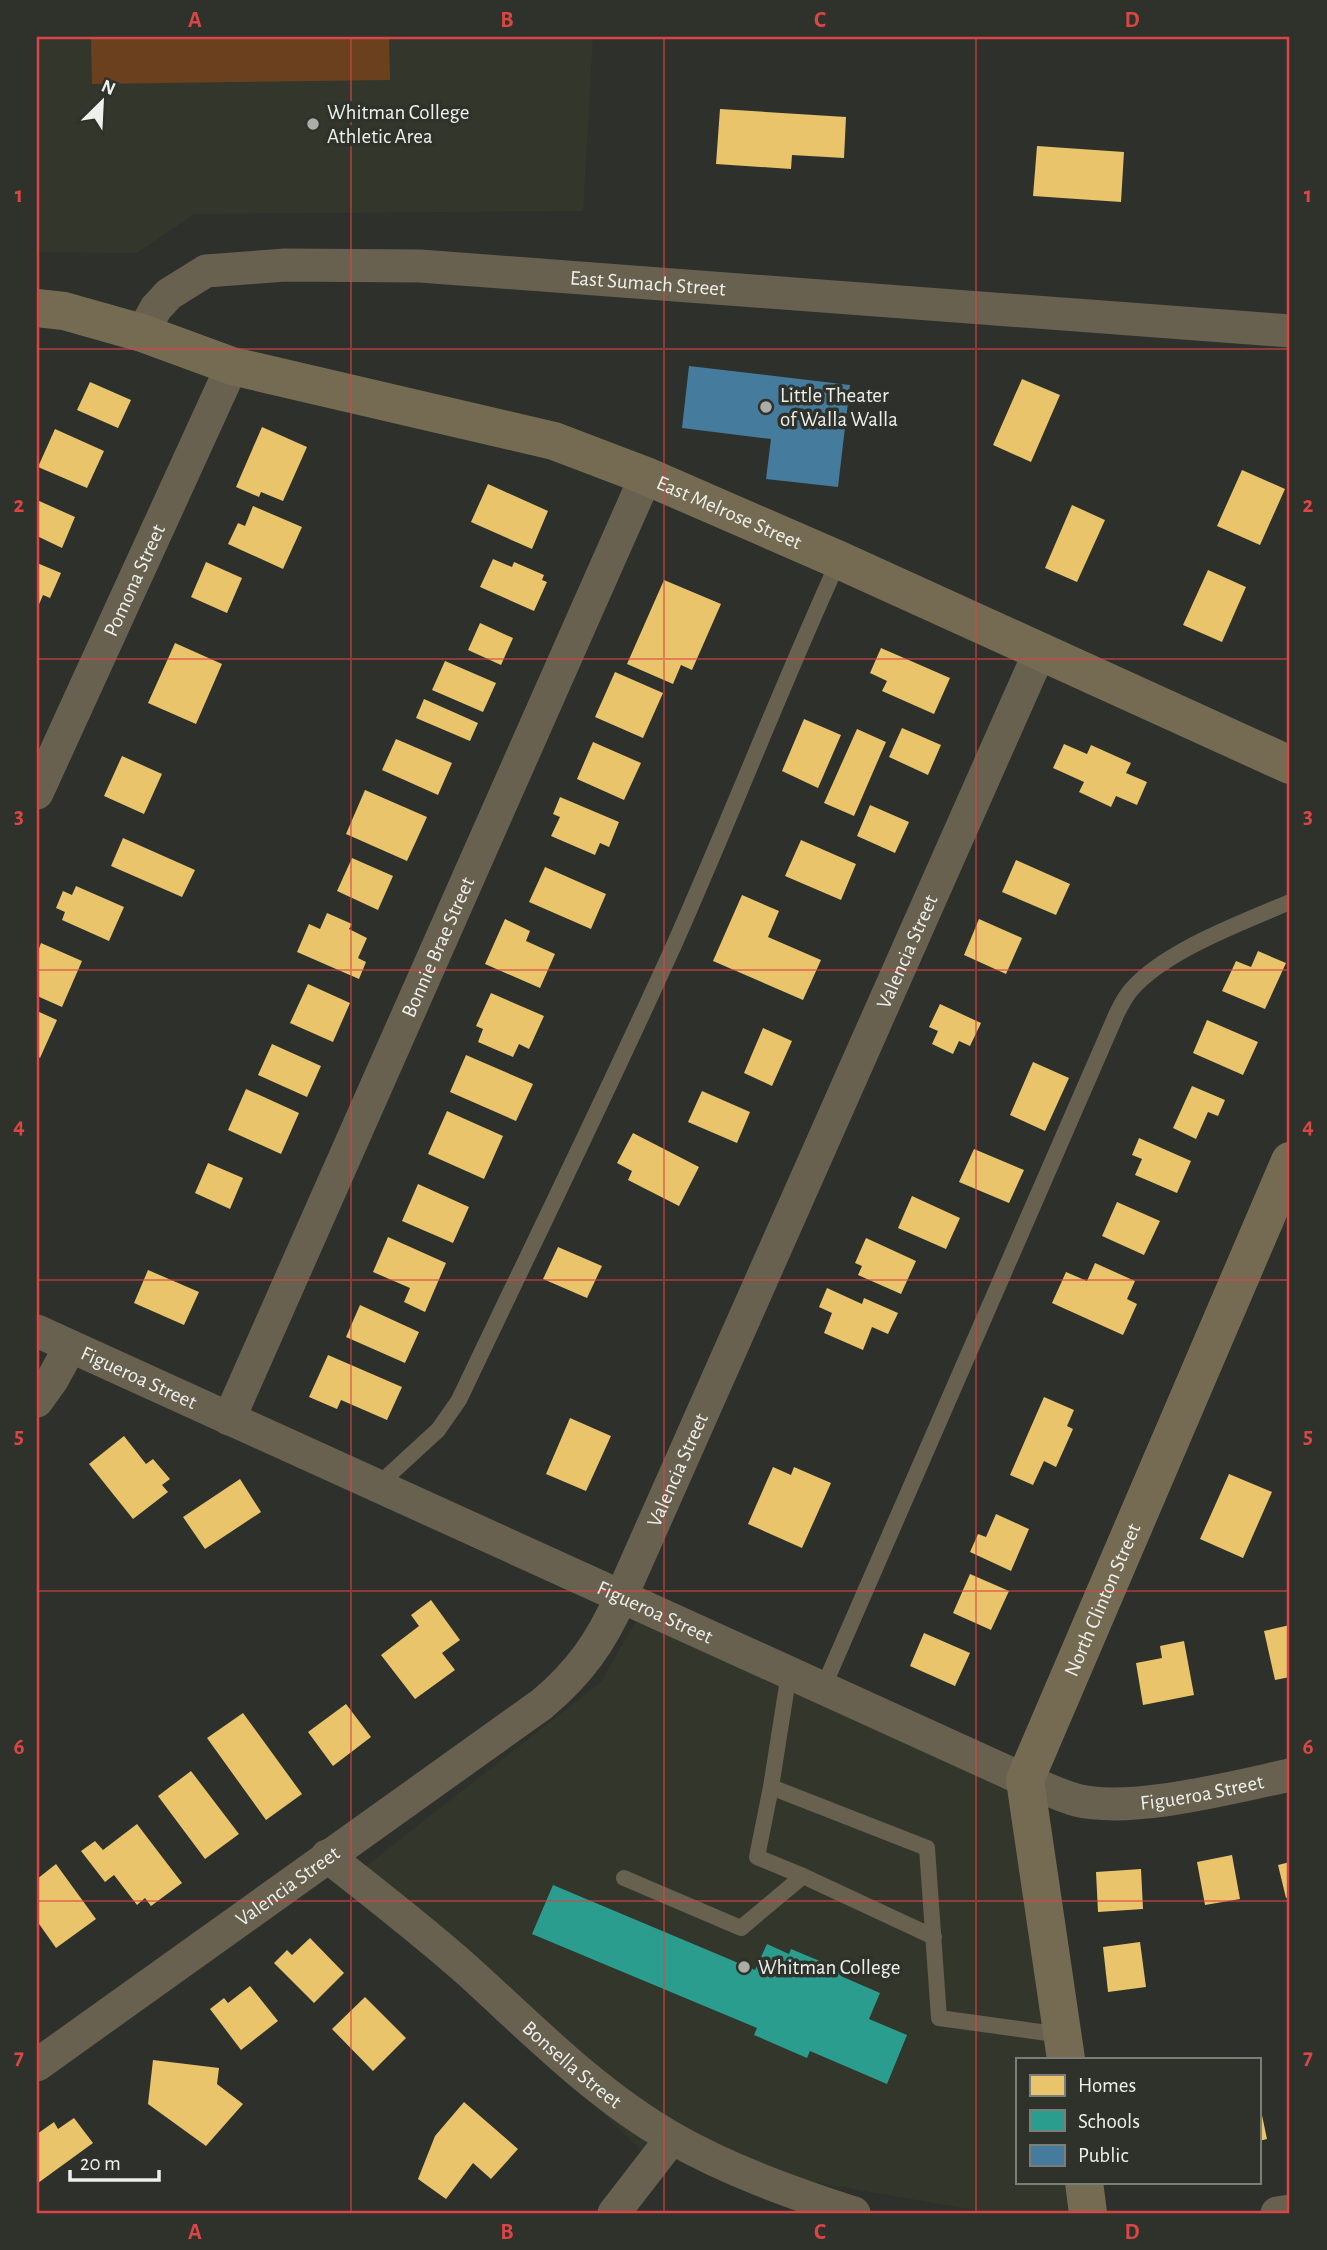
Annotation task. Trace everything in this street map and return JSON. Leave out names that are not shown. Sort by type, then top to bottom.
[{"type":"street","name":"East Sumach Street","points":[[142,333],[156,308],[169,294],[206,271],[285,265],[434,267],[1290,331]]},
{"type":"street","points":[[37,308],[64,311],[142,333]]},
{"type":"street","name":"East Melrose Street","points":[[142,333],[232,366],[554,441],[646,476],[839,560],[1290,765]]},
{"type":"street","name":"Pomona Street","points":[[37,793],[232,366]]},
{"type":"street","name":"Bonnie Brae Street","points":[[229,1419],[646,476]]},
{"type":"street","name":"Valencia Street","points":[[37,2065],[542,1704],[567,1682],[589,1656],[608,1626],[1040,651]]},
{"type":"street","name":"North Clinton Street","points":[[1025,1780],[1290,1161]]},
{"type":"street","name":"Figueroa Street","points":[[37,1331],[1025,1780],[1076,1800],[1107,1804],[1161,1799],[1290,1774]]},
{"type":"street","points":[[37,1401],[70,1346]]},
{"type":"street","points":[[1025,1780],[1064,2047]]},
{"type":"street","name":"Bonsella Street","points":[[327,1856],[456,1961],[557,2054],[610,2096],[672,2138],[795,2193],[853,2213]]},
{"type":"street","points":[[614,2213],[672,2138]]},
{"type":"street","points":[[1084,2184],[1088,2213]]},
{"type":"street","points":[[1277,2213],[1290,2211]]},
{"type":"lane","points":[[377,1486],[438,1430],[460,1400],[674,945],[758,750],[795,656],[839,560]]},
{"type":"lane","points":[[823,1688],[1116,1013],[1131,990],[1174,956],[1290,902]]},
{"type":"lane","points":[[789,1673],[757,1857],[934,1937]]},
{"type":"lane","points":[[771,1787],[927,1848],[939,2018],[1064,2047]]},
{"type":"lane","points":[[624,1878],[741,1928],[803,1876]]},
{"type":"shaded area","name":"Whitman College Athletic Area","points":[[37,37],[593,37],[583,211],[194,214],[137,253],[37,252]]},
{"type":"shaded area","points":[[91,37],[389,37],[390,80],[92,84]]},
{"type":"shaded area","name":"Whitman College","points":[[636,1621],[1009,1789],[1052,2058],[1016,2058],[1016,2184],[1071,2184],[1076,2213],[992,2213],[644,2153],[356,1874],[601,1682]]},
{"type":"building: Homes","points":[[720,109],[846,117],[844,158],[792,155],[791,169],[716,164]]},
{"type":"building: Homes","points":[[1037,146],[1124,152],[1121,202],[1033,196]]},
{"type":"building: Homes","points":[[1022,379],[1060,395],[1031,462],[993,445]]},
{"type":"building: Homes","points":[[90,382],[131,400],[118,428],[77,410]]},
{"type":"building: Homes","points":[[262,427],[307,447],[283,501],[261,492],[259,497],[236,487]]},
{"type":"building: Homes","points":[[55,429],[104,451],[87,488],[38,467]]},
{"type":"building: Homes","points":[[1242,470],[1285,489],[1260,545],[1217,526]]},
{"type":"building: Homes","points":[[488,484],[548,511],[532,549],[471,522]]},
{"type":"building: Homes","points":[[37,500],[75,517],[62,548],[37,536]]},
{"type":"building: Homes","points":[[1072,505],[1105,520],[1077,582],[1045,568]]},
{"type":"building: Homes","points":[[253,506],[302,527],[283,569],[228,544],[238,523],[245,526]]},
{"type":"building: Homes","points":[[493,559],[512,567],[514,562],[544,575],[542,580],[547,582],[534,611],[480,587]]},
{"type":"building: Homes","points":[[206,562],[242,578],[227,613],[191,597]]},
{"type":"building: Homes","points":[[37,563],[61,573],[50,598],[43,595],[37,609]]},
{"type":"building: Homes","points":[[1208,570],[1246,587],[1222,642],[1183,625]]},
{"type":"building: Homes","points":[[664,580],[721,604],[692,670],[681,665],[673,684],[627,664]]},
{"type":"building: Homes","points":[[480,623],[513,638],[501,665],[468,650]]},
{"type":"building: Homes","points":[[175,643],[222,664],[196,724],[148,703]]},
{"type":"building: Homes","points":[[881,648],[950,678],[934,714],[882,691],[887,681],[870,673]]},
{"type":"building: Homes","points":[[445,661],[496,683],[483,712],[432,690]]},
{"type":"building: Homes","points":[[615,672],[663,693],[643,738],[595,717]]},
{"type":"building: Homes","points":[[424,699],[478,723],[470,741],[416,718]]},
{"type":"building: Homes","points":[[804,719],[841,735],[818,788],[782,771]]},
{"type":"building: Homes","points":[[902,728],[941,745],[928,775],[889,757]]},
{"type":"building: Homes","points":[[857,729],[886,742],[854,816],[824,803]]},
{"type":"building: Homes","points":[[396,739],[452,763],[438,795],[382,770]]},
{"type":"building: Homes","points":[[593,742],[641,763],[624,800],[577,779]]},
{"type":"building: Homes","points":[[1064,744],[1087,754],[1091,745],[1131,763],[1126,773],[1147,782],[1137,805],[1116,796],[1111,807],[1079,792],[1084,782],[1053,768]]},
{"type":"building: Homes","points":[[122,756],[162,774],[144,814],[104,796]]},
{"type":"building: Homes","points":[[365,790],[427,817],[407,861],[346,834]]},
{"type":"building: Homes","points":[[560,797],[619,822],[609,847],[600,843],[595,855],[551,836],[560,817],[553,814]]},
{"type":"building: Homes","points":[[870,805],[909,822],[895,853],[857,836]]},
{"type":"building: Homes","points":[[123,838],[195,870],[182,897],[111,866]]},
{"type":"building: Homes","points":[[801,840],[856,864],[841,900],[785,876]]},
{"type":"building: Homes","points":[[352,858],[393,876],[378,910],[337,891]]},
{"type":"building: Homes","points":[[1016,860],[1070,884],[1056,915],[1002,892]]},
{"type":"building: Homes","points":[[545,867],[606,894],[591,929],[529,902]]},
{"type":"building: Homes","points":[[76,886],[124,907],[109,941],[62,920],[65,912],[56,908],[63,891],[72,895]]},
{"type":"building: Homes","points":[[742,895],[779,911],[768,937],[821,960],[803,1000],[713,961]]},
{"type":"building: Homes","points":[[327,913],[352,924],[349,929],[367,938],[358,958],[366,962],[359,979],[297,952],[309,924],[320,929]]},
{"type":"building: Homes","points":[[505,919],[530,931],[526,941],[555,954],[540,988],[485,964]]},
{"type":"building: Homes","points":[[979,919],[1022,938],[1006,974],[964,955]]},
{"type":"building: Homes","points":[[41,943],[82,961],[62,1007],[37,996],[37,954]]},
{"type":"building: Homes","points":[[1258,951],[1286,963],[1265,1009],[1222,991],[1236,961],[1251,967]]},
{"type":"building: Homes","points":[[308,984],[350,1003],[333,1042],[290,1023]]},
{"type":"building: Homes","points":[[491,993],[544,1016],[529,1049],[519,1044],[513,1057],[478,1042],[483,1029],[476,1026]]},
{"type":"building: Homes","points":[[940,1004],[981,1023],[970,1046],[959,1041],[953,1054],[932,1044],[938,1031],[929,1027]]},
{"type":"building: Homes","points":[[37,1011],[57,1020],[40,1058],[37,1056]]},
{"type":"building: Homes","points":[[1207,1020],[1258,1042],[1243,1075],[1193,1053]]},
{"type":"building: Homes","points":[[763,1028],[792,1041],[772,1086],[744,1073]]},
{"type":"building: Homes","points":[[272,1044],[321,1066],[307,1097],[258,1075]]},
{"type":"building: Homes","points":[[466,1055],[533,1084],[516,1121],[450,1092]]},
{"type":"building: Homes","points":[[1033,1062],[1069,1078],[1045,1131],[1010,1115]]},
{"type":"building: Homes","points":[[1192,1086],[1225,1100],[1218,1116],[1208,1112],[1196,1139],[1173,1128]]},
{"type":"building: Homes","points":[[246,1089],[299,1113],[281,1154],[228,1130]]},
{"type":"building: Homes","points":[[702,1091],[750,1112],[737,1143],[688,1122]]},
{"type":"building: Homes","points":[[447,1111],[503,1136],[484,1179],[428,1154]]},
{"type":"building: Homes","points":[[633,1133],[699,1167],[679,1206],[628,1180],[632,1171],[617,1163]]},
{"type":"building: Homes","points":[[1139,1138],[1191,1161],[1177,1193],[1135,1175],[1142,1159],[1132,1155]]},
{"type":"building: Homes","points":[[974,1149],[1024,1170],[1009,1203],[959,1182]]},
{"type":"building: Homes","points":[[208,1163],[243,1178],[230,1209],[195,1193]]},
{"type":"building: Homes","points":[[418,1184],[469,1207],[453,1243],[402,1221]]},
{"type":"building: Homes","points":[[912,1196],[960,1218],[946,1249],[898,1228]]},
{"type":"building: Homes","points":[[1117,1202],[1160,1221],[1144,1255],[1102,1236]]},
{"type":"building: Homes","points":[[388,1237],[446,1263],[425,1312],[404,1302],[410,1288],[373,1272]]},
{"type":"building: Homes","points":[[866,1238],[916,1261],[901,1294],[858,1275],[862,1266],[855,1263]]},
{"type":"building: Homes","points":[[558,1247],[602,1266],[587,1298],[543,1279]]},
{"type":"building: Homes","points":[[1095,1263],[1135,1281],[1127,1299],[1137,1304],[1123,1335],[1052,1303],[1066,1272],[1087,1281]]},
{"type":"building: Homes","points":[[148,1270],[199,1292],[184,1325],[134,1303]]},
{"type":"building: Homes","points":[[827,1288],[862,1304],[864,1298],[898,1313],[888,1334],[872,1327],[863,1350],[824,1333],[832,1313],[819,1307]]},
{"type":"building: Homes","points":[[360,1305],[419,1332],[405,1363],[346,1337]]},
{"type":"building: Homes","points":[[328,1355],[402,1387],[387,1420],[341,1400],[337,1409],[309,1397]]},
{"type":"building: Homes","points":[[1044,1397],[1074,1410],[1067,1426],[1073,1429],[1056,1467],[1044,1461],[1033,1485],[1010,1475]]},
{"type":"building: Homes","points":[[570,1418],[611,1436],[586,1491],[546,1474]]},
{"type":"building: Homes","points":[[124,1436],[146,1464],[153,1459],[170,1479],[162,1485],[168,1492],[133,1519],[89,1464]]},
{"type":"building: Homes","points":[[773,1467],[791,1475],[794,1467],[831,1483],[802,1548],[748,1524]]},
{"type":"building: Homes","points":[[1229,1474],[1272,1492],[1243,1558],[1200,1539]]},
{"type":"building: Homes","points":[[240,1479],[261,1512],[205,1549],[183,1517]]},
{"type":"building: Homes","points":[[996,1514],[1029,1529],[1011,1571],[970,1552],[978,1534],[986,1537]]},
{"type":"building: Homes","points":[[970,1574],[1009,1591],[991,1630],[953,1613]]},
{"type":"building: Homes","points":[[431,1600],[460,1640],[442,1653],[455,1670],[415,1699],[381,1655],[419,1626],[411,1615]]},
{"type":"building: Homes","points":[[1290,1625],[1290,1677],[1275,1680],[1264,1631]]},
{"type":"building: Homes","points":[[924,1633],[970,1653],[955,1686],[910,1666]]},
{"type":"building: Homes","points":[[1184,1641],[1194,1695],[1143,1705],[1136,1663],[1162,1658],[1160,1646]]},
{"type":"building: Homes","points":[[346,1704],[371,1737],[333,1766],[308,1732]]},
{"type":"building: Homes","points":[[243,1713],[302,1794],[266,1820],[207,1738]]},
{"type":"building: Homes","points":[[191,1771],[239,1834],[205,1859],[158,1796]]},
{"type":"building: Homes","points":[[137,1824],[182,1883],[151,1906],[145,1898],[137,1905],[114,1875],[105,1882],[81,1851],[95,1841],[103,1850]]},
{"type":"building: Homes","points":[[1232,1855],[1240,1899],[1205,1905],[1197,1862]]},
{"type":"building: Homes","points":[[1290,1862],[1290,1897],[1286,1898],[1278,1865]]},
{"type":"building: Homes","points":[[56,1864],[96,1919],[56,1948],[37,1921],[37,1879]]},
{"type":"building: Homes","points":[[1141,1869],[1143,1909],[1098,1912],[1096,1872]]},
{"type":"building: Homes","points":[[310,1938],[344,1973],[314,2003],[274,1963],[287,1950],[292,1955]]},
{"type":"building: Homes","points":[[1140,1942],[1146,1987],[1108,1992],[1103,1947]]},
{"type":"building: Homes","points":[[250,1986],[278,2021],[241,2050],[210,2009],[224,1998],[228,2003]]},
{"type":"building: Homes","points":[[365,1997],[406,2038],[373,2071],[332,2029]]},
{"type":"building: Homes","points":[[153,2060],[219,2068],[217,2084],[243,2104],[206,2146],[148,2104]]},
{"type":"building: Homes","points":[[464,2102],[518,2149],[491,2179],[473,2163],[446,2199],[418,2179],[435,2136]]},
{"type":"building: Homes","points":[[1260,2106],[1267,2139],[1260,2141]]},
{"type":"building: Homes","points":[[74,2118],[93,2143],[38,2183],[37,2134],[54,2122],[58,2129]]},
{"type":"building: Schools","points":[[553,1885],[755,1970],[767,1944],[789,1954],[791,1949],[846,1972],[843,1977],[880,1993],[869,2019],[907,2035],[887,2084],[810,2051],[807,2058],[754,2035],[757,2028],[532,1934]]},
{"type":"building: Public","name":"Little Theater of Walla Walla","points":[[689,366],[850,385],[838,487],[766,479],[771,439],[682,428]]},
{"type":"place","name":"Whitman College Athletic Area","points":[[313,124]]},
{"type":"place","name":"Little Theater of Walla Walla","points":[[766,407]]},
{"type":"place","name":"Whitman College","points":[[744,1967]]}]
